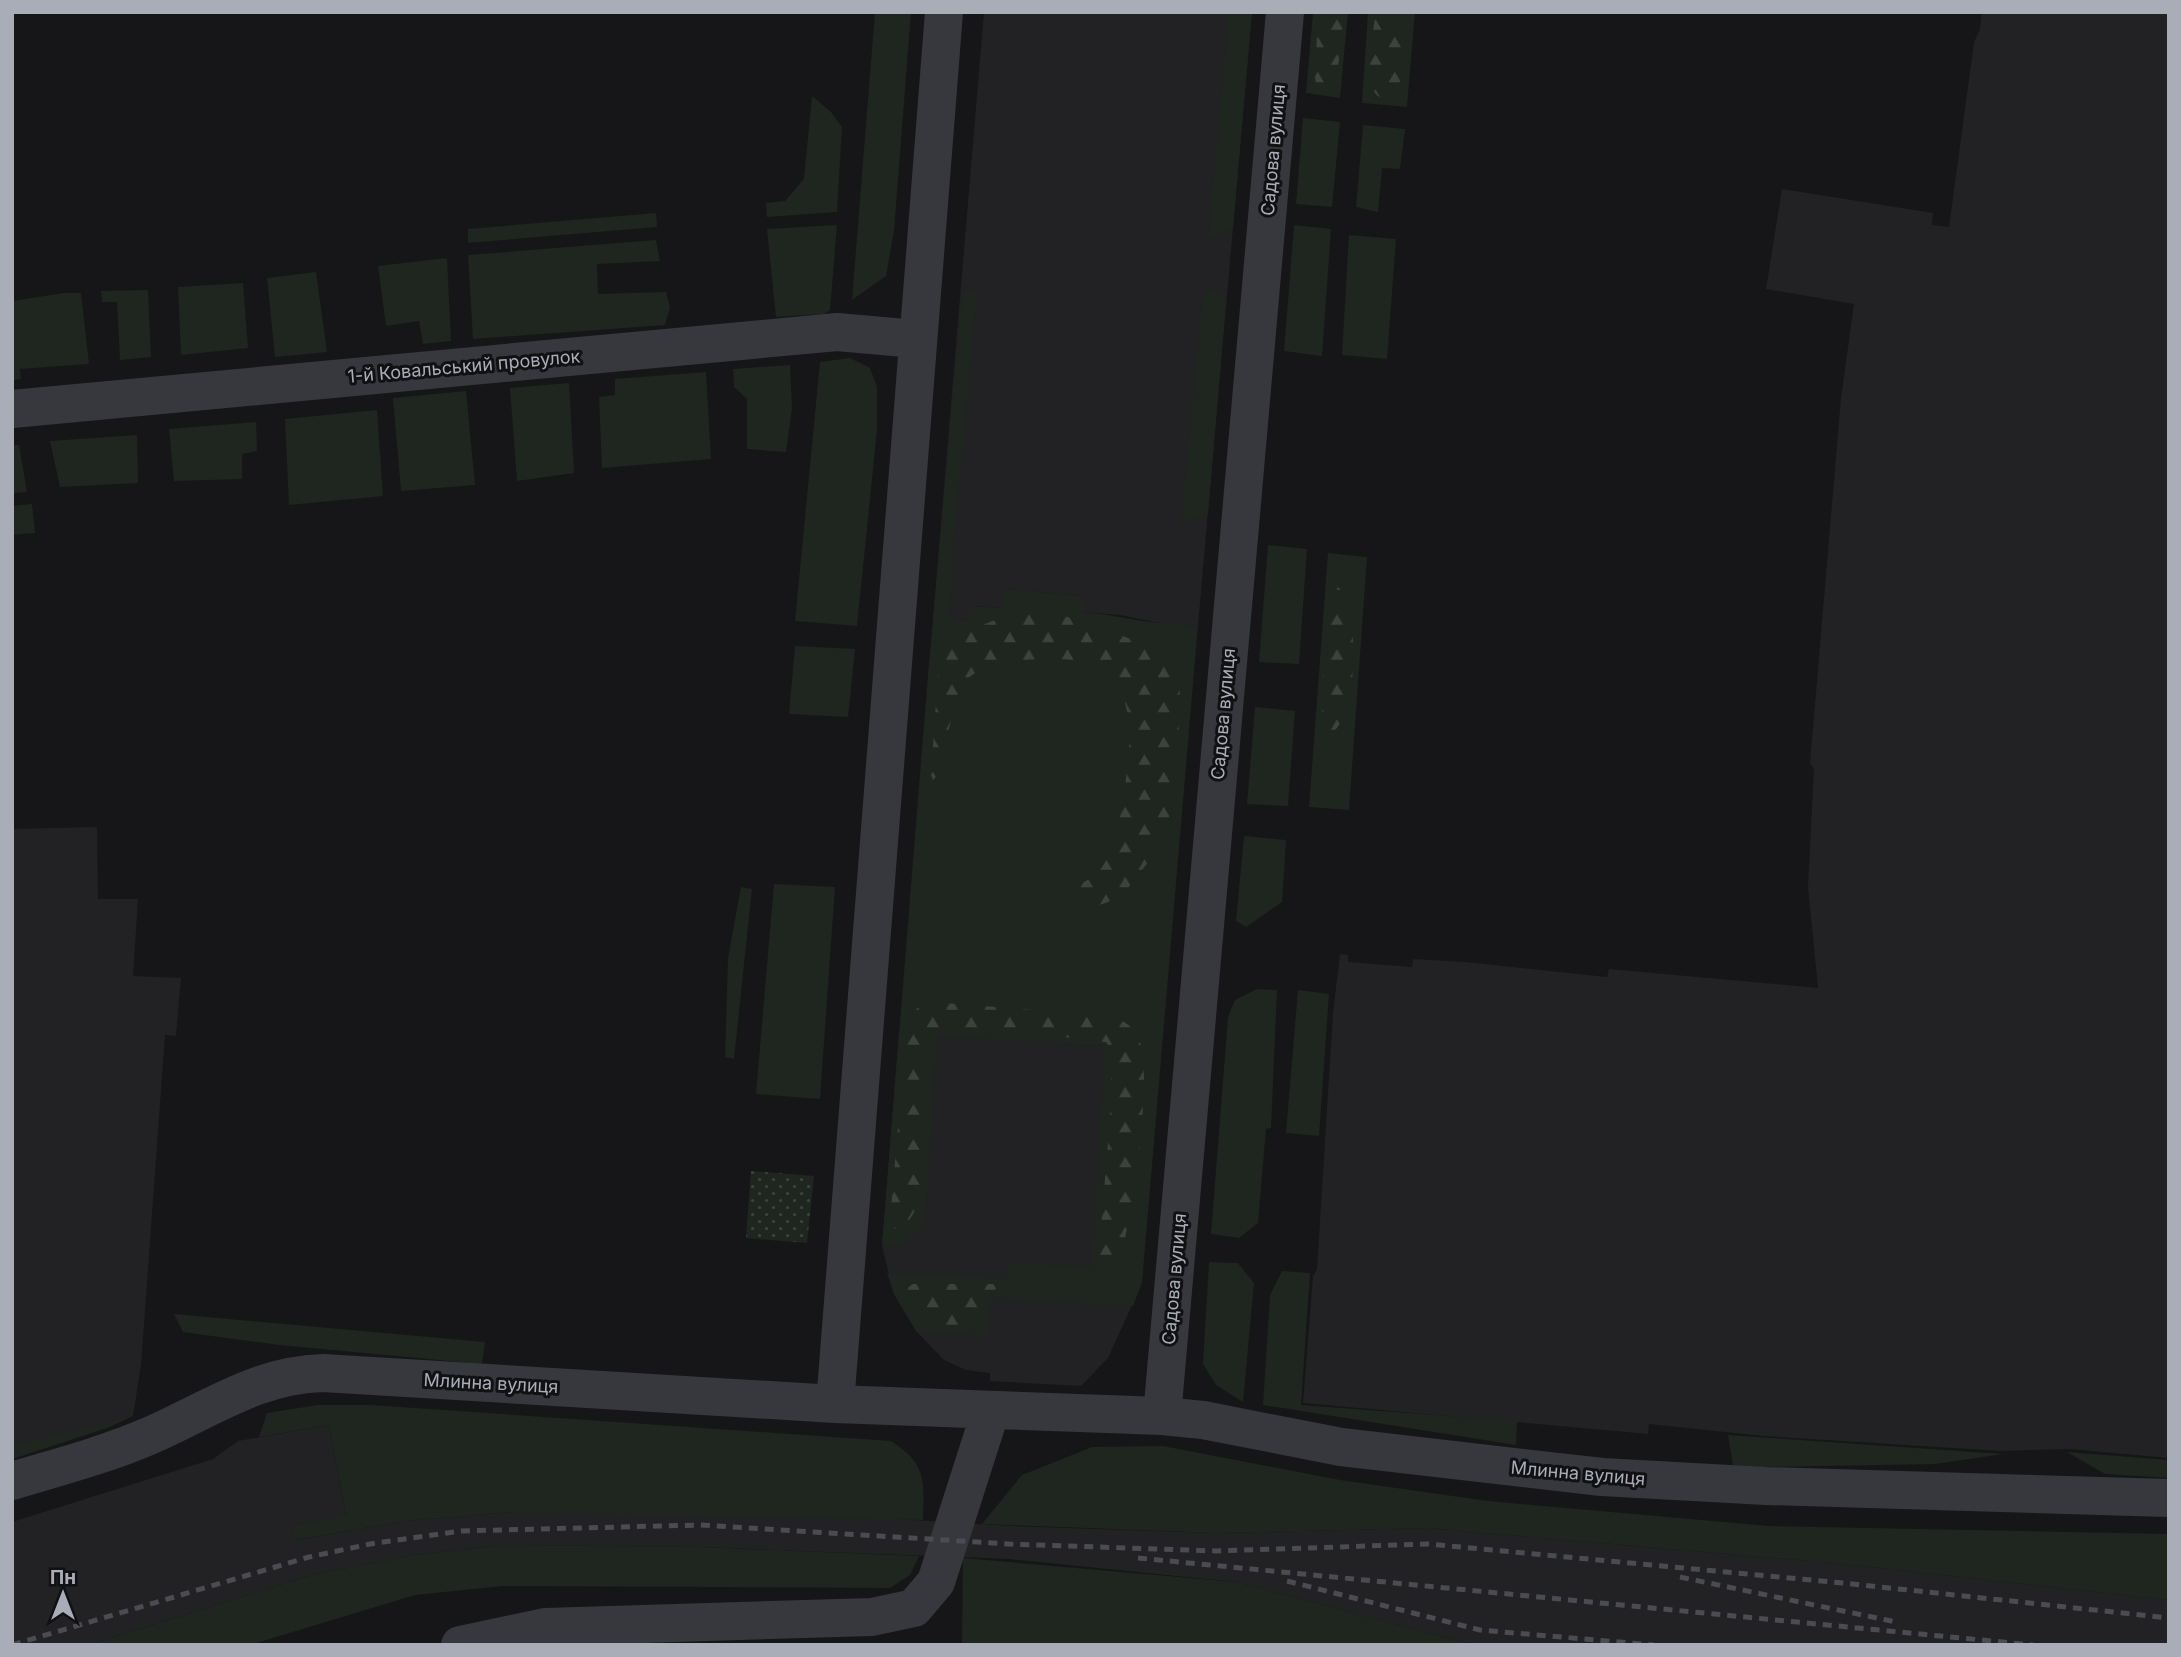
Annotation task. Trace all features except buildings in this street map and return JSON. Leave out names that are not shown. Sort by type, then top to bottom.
[{"type":"street","points":[[835,1404],[916,339],[944,12]]},
{"type":"street","name":"Садова вулиця","points":[[1162,1416],[1285,12]]},
{"type":"street","name":"1-й Ковальський провулок","points":[[12,409],[837,332],[916,339]]},
{"type":"street","name":"Млинна вулиця","points":[[12,1481],[112,1450],[262,1382],[292,1374],[323,1373],[835,1404],[1162,1416],[1203,1420],[1341,1447],[1602,1476],[1766,1486],[2169,1498]]},
{"type":"street","points":[[460,1645],[545,1627],[872,1617],[914,1608],[936,1582],[991,1410]]},
{"type":"shaded area","points":[[984,12],[1252,12],[1198,625],[1173,626],[1120,615],[1081,612],[1082,596],[1004,589],[1004,608],[970,606],[968,621],[933,619]]},
{"type":"shaded area","points":[[1982,12],[2169,12],[2169,1458],[2070,1449],[2001,1451],[1763,1436],[1649,1424],[1648,1434],[1303,1403],[1313,1276],[1317,1269],[1333,1013],[1340,954],[1348,955],[1348,962],[1412,967],[1413,959],[1607,977],[1609,969],[1818,988],[1808,887],[1814,769],[1810,763],[1841,398],[1854,304],[1766,289],[1782,189],[1933,213],[1932,225],[1949,227],[1974,42],[1980,29]]},
{"type":"shaded area","points":[[97,827],[98,899],[138,899],[133,976],[181,978],[176,1036],[165,1035],[141,1365],[133,1416],[107,1428],[12,1459],[12,829]]},
{"type":"shaded area","points":[[899,1032],[1105,1046],[1142,1283],[1108,1358],[1081,1386],[990,1381],[990,1373],[966,1370],[944,1360],[916,1331],[894,1294],[882,1246]]},
{"type":"shaded area","points":[[329,1425],[346,1516],[293,1526],[296,1540],[405,1521],[511,1512],[701,1507],[1012,1526],[1216,1533],[1429,1528],[1845,1564],[2169,1600],[2169,1645],[1474,1645],[1236,1582],[1009,1559],[699,1547],[510,1545],[414,1555],[312,1575],[89,1645],[12,1645],[12,1522],[213,1459],[238,1441]]},
{"type":"green space","points":[[875,12],[911,12],[894,231],[886,276],[852,300]]},
{"type":"green space","points":[[1229,12],[1252,12],[1233,227],[1208,240]]},
{"type":"green space","points":[[1313,12],[1348,12],[1340,98],[1306,93]]},
{"type":"green space","points":[[1318,12],[1344,12],[1336,87],[1317,87],[1315,78]]},
{"type":"green space","points":[[1368,12],[1415,12],[1407,107],[1362,103]]},
{"type":"green space","points":[[1376,12],[1404,12],[1403,67],[1397,95],[1391,99],[1378,96],[1372,86],[1371,54]]},
{"type":"green space","points":[[812,96],[831,112],[842,127],[837,212],[767,217],[766,203],[785,201],[804,179]]},
{"type":"green space","points":[[1303,118],[1340,122],[1332,207],[1296,204]]},
{"type":"green space","points":[[1363,125],[1405,129],[1400,169],[1382,168],[1378,212],[1356,207]]},
{"type":"green space","points":[[656,213],[657,227],[468,243],[468,229]]},
{"type":"green space","points":[[837,225],[830,310],[824,314],[776,317],[767,229]]},
{"type":"green space","points":[[1294,225],[1331,229],[1322,356],[1284,351]]},
{"type":"green space","points":[[1349,235],[1396,239],[1387,359],[1342,355]]},
{"type":"green space","points":[[656,240],[660,261],[597,264],[598,294],[666,292],[670,307],[665,325],[473,339],[468,255]]},
{"type":"green space","points":[[447,258],[451,341],[423,344],[419,321],[386,326],[378,266]]},
{"type":"green space","points":[[316,272],[327,352],[275,357],[267,278]]},
{"type":"green space","points":[[243,283],[248,348],[181,355],[178,287]]},
{"type":"green space","points":[[1203,288],[1226,299],[1208,514],[1181,525]]},
{"type":"green space","points":[[963,289],[977,291],[953,550],[950,619],[968,621],[969,606],[1003,608],[1004,589],[1082,596],[1082,612],[1169,624],[1198,625],[1142,1283],[1133,1306],[991,1298],[987,1336],[916,1331],[894,1294],[887,1273],[1007,1278],[1009,1263],[1092,1267],[1105,1046],[937,1036],[925,1223],[905,1245],[882,1246],[928,675]]},
{"type":"green space","points":[[148,290],[151,357],[120,360],[117,302],[102,302],[101,291]]},
{"type":"green space","points":[[81,293],[89,364],[20,369],[21,379],[12,380],[12,301]]},
{"type":"green space","points":[[850,358],[870,368],[877,387],[877,430],[857,626],[795,621],[820,362]]},
{"type":"green space","points":[[790,365],[792,408],[786,452],[747,449],[747,399],[734,387],[733,369]]},
{"type":"green space","points":[[706,372],[711,459],[602,468],[599,397],[615,395],[615,379]]},
{"type":"green space","points":[[569,383],[574,473],[517,481],[510,388]]},
{"type":"green space","points":[[466,391],[475,485],[401,491],[393,398]]},
{"type":"green space","points":[[377,410],[383,496],[289,505],[285,419]]},
{"type":"green space","points":[[256,422],[257,451],[242,454],[242,479],[174,481],[169,429]]},
{"type":"green space","points":[[137,435],[138,483],[60,487],[50,441]]},
{"type":"green space","points":[[12,445],[19,445],[27,492],[12,493]]},
{"type":"green space","points":[[32,504],[35,533],[12,535],[12,506]]},
{"type":"green space","points":[[1268,545],[1307,549],[1299,664],[1259,662]]},
{"type":"green space","points":[[1328,553],[1367,557],[1349,810],[1309,807]]},
{"type":"green space","points":[[1338,587],[1348,597],[1350,605],[1353,637],[1352,677],[1345,713],[1337,728],[1327,737],[1322,709],[1322,687],[1326,637]]},
{"type":"green space","points":[[1030,604],[1151,646],[1163,654],[1177,673],[1179,723],[1169,821],[1159,848],[1121,897],[1100,905],[1077,903],[1069,894],[1098,871],[1107,859],[1117,831],[1124,792],[1129,730],[1126,706],[1118,686],[1103,672],[1083,662],[1054,659],[1004,663],[975,673],[961,690],[938,774],[933,780],[931,775],[938,673],[945,635],[988,623]]},
{"type":"green space","points":[[795,646],[855,649],[848,717],[789,714]]},
{"type":"green space","points":[[1255,707],[1295,711],[1288,806],[1247,804]]},
{"type":"green space","points":[[1244,836],[1286,840],[1282,902],[1246,927],[1236,921]]},
{"type":"green space","points":[[774,884],[835,887],[820,1099],[756,1094]]},
{"type":"green space","points":[[741,887],[752,889],[734,1059],[725,1057],[728,958]]},
{"type":"green space","points":[[1257,989],[1277,990],[1271,1128],[1266,1129],[1258,1223],[1239,1238],[1211,1234],[1228,1017],[1235,1000]]},
{"type":"green space","points":[[1298,990],[1329,994],[1319,1136],[1286,1133]]},
{"type":"green space","points":[[932,1002],[1108,1016],[1124,1022],[1135,1032],[1140,1042],[1143,1061],[1142,1120],[1134,1191],[1116,1271],[1112,1273],[1102,1263],[1099,1253],[1110,1118],[1112,1050],[1106,1042],[990,1029],[966,1028],[933,1034],[926,1052],[923,1078],[923,1172],[919,1199],[910,1219],[894,1229],[891,1209],[906,1033],[916,1009]]},
{"type":"green space","points":[[751,1171],[814,1176],[807,1243],[746,1238]]},
{"type":"green space","points":[[1209,1262],[1238,1263],[1254,1283],[1243,1402],[1216,1385],[1203,1364]]},
{"type":"green space","points":[[1282,1271],[1310,1273],[1301,1405],[1517,1421],[1516,1445],[1263,1405],[1270,1295]]},
{"type":"green space","points":[[913,1284],[1001,1285],[986,1296],[975,1324],[960,1327],[933,1324],[912,1311],[902,1291]]},
{"type":"green space","points":[[174,1314],[485,1342],[482,1364],[279,1345],[183,1332]]},
{"type":"green space","points":[[318,1405],[371,1405],[891,1441],[903,1449],[921,1474],[923,1520],[511,1512],[405,1521],[295,1540],[293,1526],[346,1515],[329,1425],[259,1437],[267,1413]]},
{"type":"green space","points":[[133,1416],[107,1428],[12,1459],[12,1446]]},
{"type":"green space","points":[[1728,1435],[2003,1454],[1935,1464],[1763,1467],[1733,1465]]},
{"type":"green space","points":[[1163,1446],[1340,1480],[1488,1501],[1769,1526],[2169,1534],[2169,1600],[1845,1564],[1429,1528],[1216,1533],[982,1524],[1022,1475],[1092,1447]]},
{"type":"green space","points":[[2067,1452],[2169,1460],[2169,1478],[2105,1474]]},
{"type":"green space","points":[[510,1545],[699,1547],[919,1556],[910,1575],[890,1588],[503,1586],[415,1595],[250,1645],[89,1645],[312,1575],[414,1555]]},
{"type":"green space","points":[[963,1558],[1236,1582],[1474,1645],[962,1645]]},
{"type":"railway","points":[[12,1645],[309,1557],[370,1544],[461,1531],[700,1525],[1009,1544],[1216,1551],[1429,1544],[1843,1583],[2169,1618]]},
{"type":"railway","points":[[1138,1558],[2033,1645]]},
{"type":"railway","points":[[1680,1577],[1896,1622]]},
{"type":"railway","points":[[1287,1581],[1480,1630],[1654,1645]]}]
